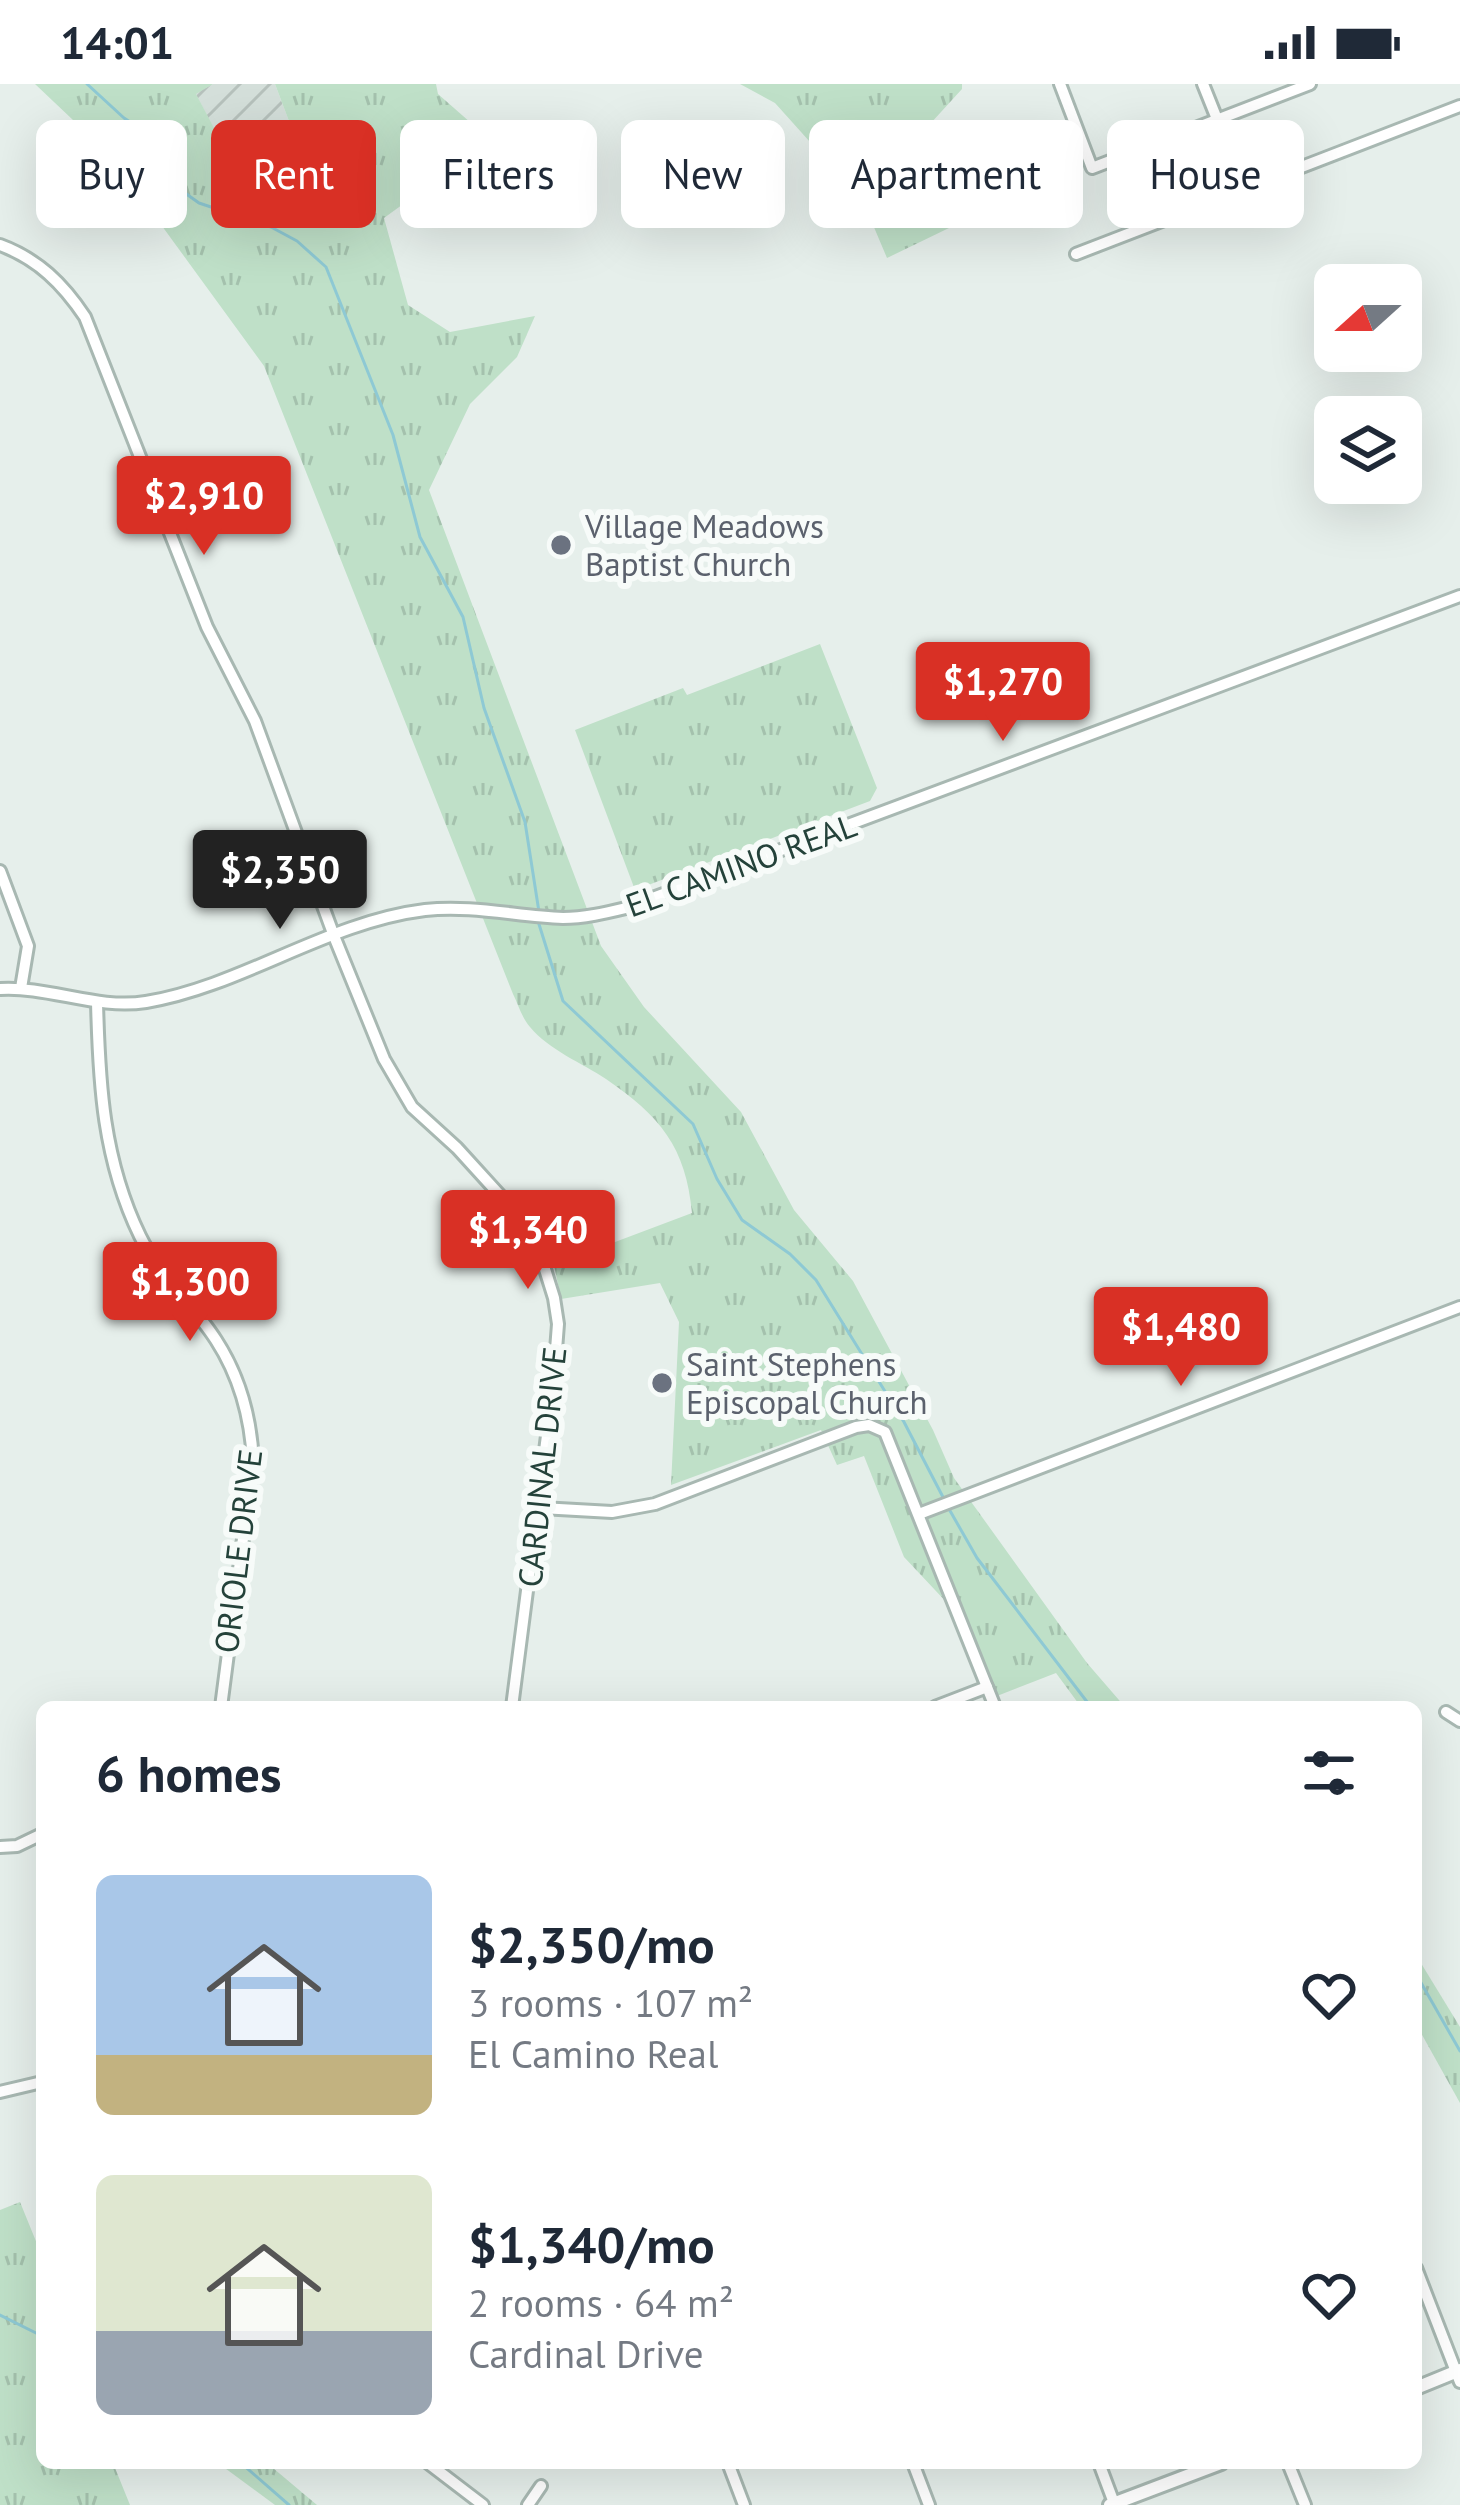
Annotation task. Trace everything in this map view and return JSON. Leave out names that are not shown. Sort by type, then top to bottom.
[{"type":"street","points":[[1060,84],[1092,168],[1310,84]]},
{"type":"street","points":[[1203,84],[1217,119]]},
{"type":"street","points":[[1076,254],[1460,106]]},
{"type":"street","name":"CARDINAL DRIVE","points":[[0,245],[41,266],[67,290],[85,317],[207,627],[255,721],[334,936],[398,1087],[425,1121],[505,1197],[544,1265],[558,1324],[541,1508],[513,1701]]},
{"type":"street","name":"EL CAMINO REAL","points":[[0,989],[140,1003],[190,992],[334,936],[424,910],[596,915],[669,893],[1460,596]]},
{"type":"street","points":[[0,872],[28,946],[21,988]]},
{"type":"street","name":"ORIOLE DRIVE","points":[[97,1002],[99,1099],[121,1191],[156,1264],[216,1339],[251,1428],[253,1462],[222,1701]]},
{"type":"street","points":[[919,1514],[1460,1307]]},
{"type":"street","points":[[541,1508],[612,1512],[655,1504],[869,1425],[885,1432],[992,1701]]},
{"type":"street","points":[[950,1701],[986,1687]]},
{"type":"street","points":[[1446,1712],[1460,1721]]},
{"type":"street","points":[[0,1847],[17,1846],[36,1837]]},
{"type":"street","points":[[0,2092],[36,2083]]},
{"type":"street","points":[[1422,2283],[1459,2375],[1422,2386]]},
{"type":"street","points":[[436,2469],[483,2505]]},
{"type":"street","points":[[730,2469],[744,2505]]},
{"type":"street","points":[[915,2469],[929,2505]]},
{"type":"street","points":[[1101,2469],[1112,2504],[1205,2469]]},
{"type":"street","points":[[1290,2469],[1304,2505]]},
{"type":"street","points":[[528,2505],[541,2486]]},
{"type":"shaded area","points":[[213,84],[275,84],[289,120],[211,123],[195,93]]},
{"type":"green space","points":[[35,84],[213,84],[196,94],[211,122],[211,228],[376,228],[376,120],[289,120],[275,84],[436,84],[438,94],[468,120],[400,120],[400,206],[384,218],[408,305],[450,332],[535,316],[517,357],[470,404],[429,490],[601,946],[644,1007],[741,1112],[794,1210],[853,1281],[954,1478],[1087,1663],[1120,1701],[1077,1701],[1056,1673],[997,1696],[950,1606],[904,1557],[864,1456],[837,1465],[821,1430],[671,1485],[679,1322],[660,1283],[561,1299],[554,1265],[692,1213],[684,1169],[667,1135],[641,1106],[547,1043],[525,1019],[264,366],[163,228],[187,228],[187,120],[73,120]]},
{"type":"green space","points":[[740,84],[962,84],[934,120],[809,120],[809,141],[775,103]]},
{"type":"green space","points":[[874,228],[949,228],[887,258]]},
{"type":"green space","points":[[820,644],[877,788],[870,801],[635,890],[575,730],[683,688],[687,695]]},
{"type":"green space","points":[[1422,1965],[1460,2027],[1460,2103],[1422,2035]]},
{"type":"green space","points":[[20,2202],[36,2241],[36,2469],[115,2469],[130,2505],[0,2505],[0,2210]]},
{"type":"green space","points":[[226,2469],[274,2469],[317,2505],[275,2505]]},
{"type":"waterway","points":[[87,84],[156,139],[178,188],[199,203],[271,227],[297,241],[326,267],[393,435],[420,537],[463,617],[484,708],[525,822],[539,912]]},
{"type":"waterway","points":[[538,921],[563,1001],[693,1124],[717,1179],[742,1220],[790,1254],[816,1280],[904,1422],[945,1501]]},
{"type":"waterway","points":[[949,1509],[977,1558],[1086,1701]]},
{"type":"waterway","points":[[1422,1984],[1460,2051]]},
{"type":"waterway","points":[[0,2315],[36,2333]]},
{"type":"waterway","points":[[248,2469],[289,2505]]},
{"type":"place","name":"Village Meadows Baptist Church","points":[[561,545]]},
{"type":"place","name":"Saint Stephens Episcopal Church","points":[[662,1383]]}]
